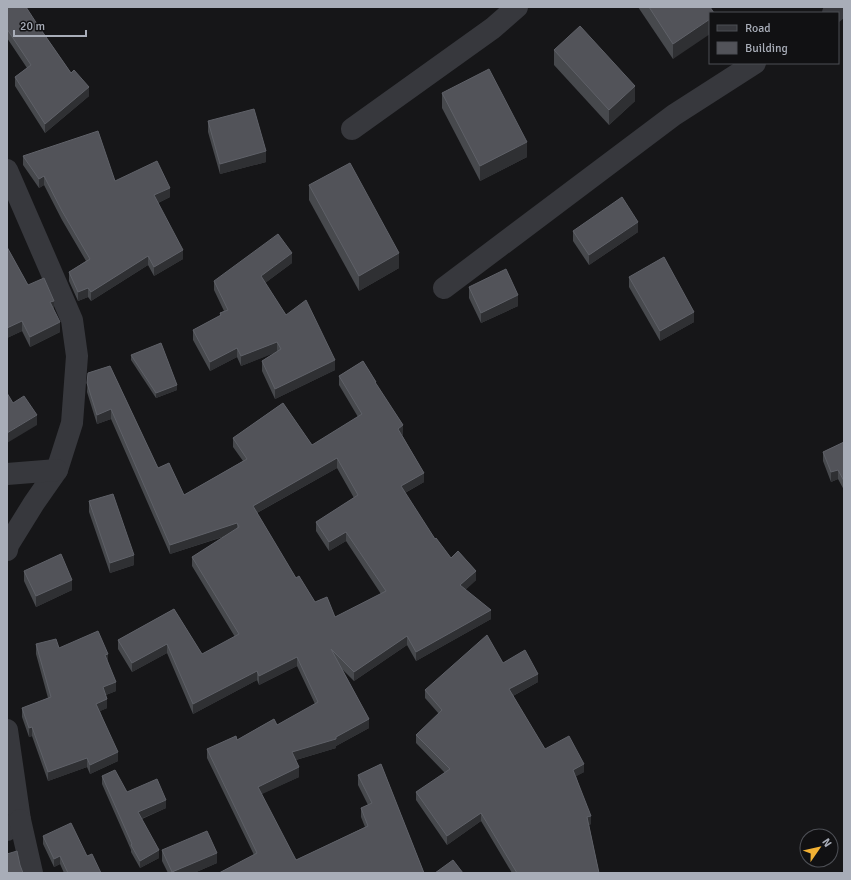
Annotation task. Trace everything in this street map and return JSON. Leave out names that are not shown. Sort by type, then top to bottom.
[{"type":"street","points":[[352,129],[493,28],[517,7]]},
{"type":"street","points":[[444,288],[674,115],[753,64]]},
{"type":"street","points":[[7,170],[72,320],[78,356],[72,423],[57,470],[30,509],[8,545],[7,550]]},
{"type":"street","points":[[7,474],[57,470]]},
{"type":"street","points":[[7,730],[13,825],[32,873]]},
{"type":"building","points":[[7,7],[26,7],[71,73],[74,70],[89,87],[45,124],[15,77],[31,65],[7,29]]},
{"type":"building","points":[[649,7],[710,7],[713,12],[709,12],[709,20],[673,44]]},
{"type":"building","points":[[580,26],[635,86],[609,110],[554,50]]},
{"type":"building","points":[[489,69],[527,142],[480,166],[442,93]]},
{"type":"building","points":[[254,109],[266,151],[220,164],[208,121]]},
{"type":"building","points":[[98,131],[115,181],[157,161],[170,188],[154,195],[183,250],[154,267],[148,256],[91,292],[88,288],[78,292],[69,272],[90,259],[62,211],[44,176],[39,179],[23,156]]},
{"type":"building","points":[[350,163],[399,253],[359,276],[309,185]]},
{"type":"building","points":[[622,197],[638,222],[589,255],[573,231]]},
{"type":"building","points":[[278,234],[292,253],[261,276],[286,315],[306,300],[335,360],[275,389],[262,361],[281,349],[277,342],[241,356],[237,348],[210,362],[193,330],[221,315],[220,313],[228,310],[214,281]]},
{"type":"building","points":[[7,247],[28,285],[44,278],[54,301],[50,302],[60,322],[30,337],[22,321],[7,328]]},
{"type":"building","points":[[664,257],[694,312],[660,331],[629,277]]},
{"type":"building","points":[[506,269],[518,295],[481,313],[469,287]]},
{"type":"building","points":[[161,343],[177,385],[156,393],[131,355]]},
{"type":"building","points":[[363,361],[403,425],[398,429],[424,473],[401,486],[435,539],[436,538],[451,558],[458,551],[476,571],[460,585],[491,610],[416,652],[407,636],[354,672],[331,649],[369,719],[336,737],[336,739],[292,752],[299,767],[258,787],[296,860],[368,826],[361,808],[372,803],[358,775],[381,764],[424,873],[219,873],[257,853],[207,749],[236,736],[237,740],[274,719],[277,725],[318,702],[297,657],[259,676],[257,671],[193,704],[167,644],[132,663],[118,640],[174,609],[202,654],[239,634],[192,557],[239,527],[237,523],[170,545],[111,409],[97,415],[87,383],[88,373],[110,366],[158,468],[169,463],[184,495],[247,459],[233,438],[283,403],[312,445],[362,414],[339,376]],"holes":[[[337,458],[358,495],[316,522],[329,542],[346,532],[386,591],[335,617],[327,597],[315,602],[299,576],[296,578],[253,506]]]},
{"type":"building","points":[[7,393],[13,403],[24,396],[37,415],[7,433]]},
{"type":"building","points":[[844,442],[844,481],[838,470],[831,472],[823,452]]},
{"type":"building","points":[[113,494],[134,555],[110,563],[89,501]]},
{"type":"building","points":[[61,554],[72,580],[36,596],[24,571]]},
{"type":"building","points":[[98,631],[108,654],[105,655],[116,682],[103,687],[107,699],[96,704],[118,752],[90,765],[87,758],[48,772],[32,727],[29,728],[22,708],[51,697],[36,644],[56,639],[59,648]]},
{"type":"building","points":[[487,635],[503,663],[525,650],[538,674],[509,689],[545,749],[569,736],[584,764],[573,770],[591,816],[587,817],[599,873],[517,873],[481,813],[447,836],[416,792],[450,769],[416,735],[442,710],[425,690]]},
{"type":"building","points":[[115,770],[127,792],[157,779],[166,800],[138,812],[159,850],[140,861],[131,845],[132,844],[102,776]]},
{"type":"building","points":[[71,823],[87,856],[92,854],[101,873],[68,873],[60,856],[54,859],[43,836]]},
{"type":"building","points":[[207,831],[217,853],[172,872],[162,850]]},
{"type":"building","points":[[17,851],[23,873],[7,873],[7,854]]},
{"type":"building","points":[[453,860],[463,873],[435,873]]}]
